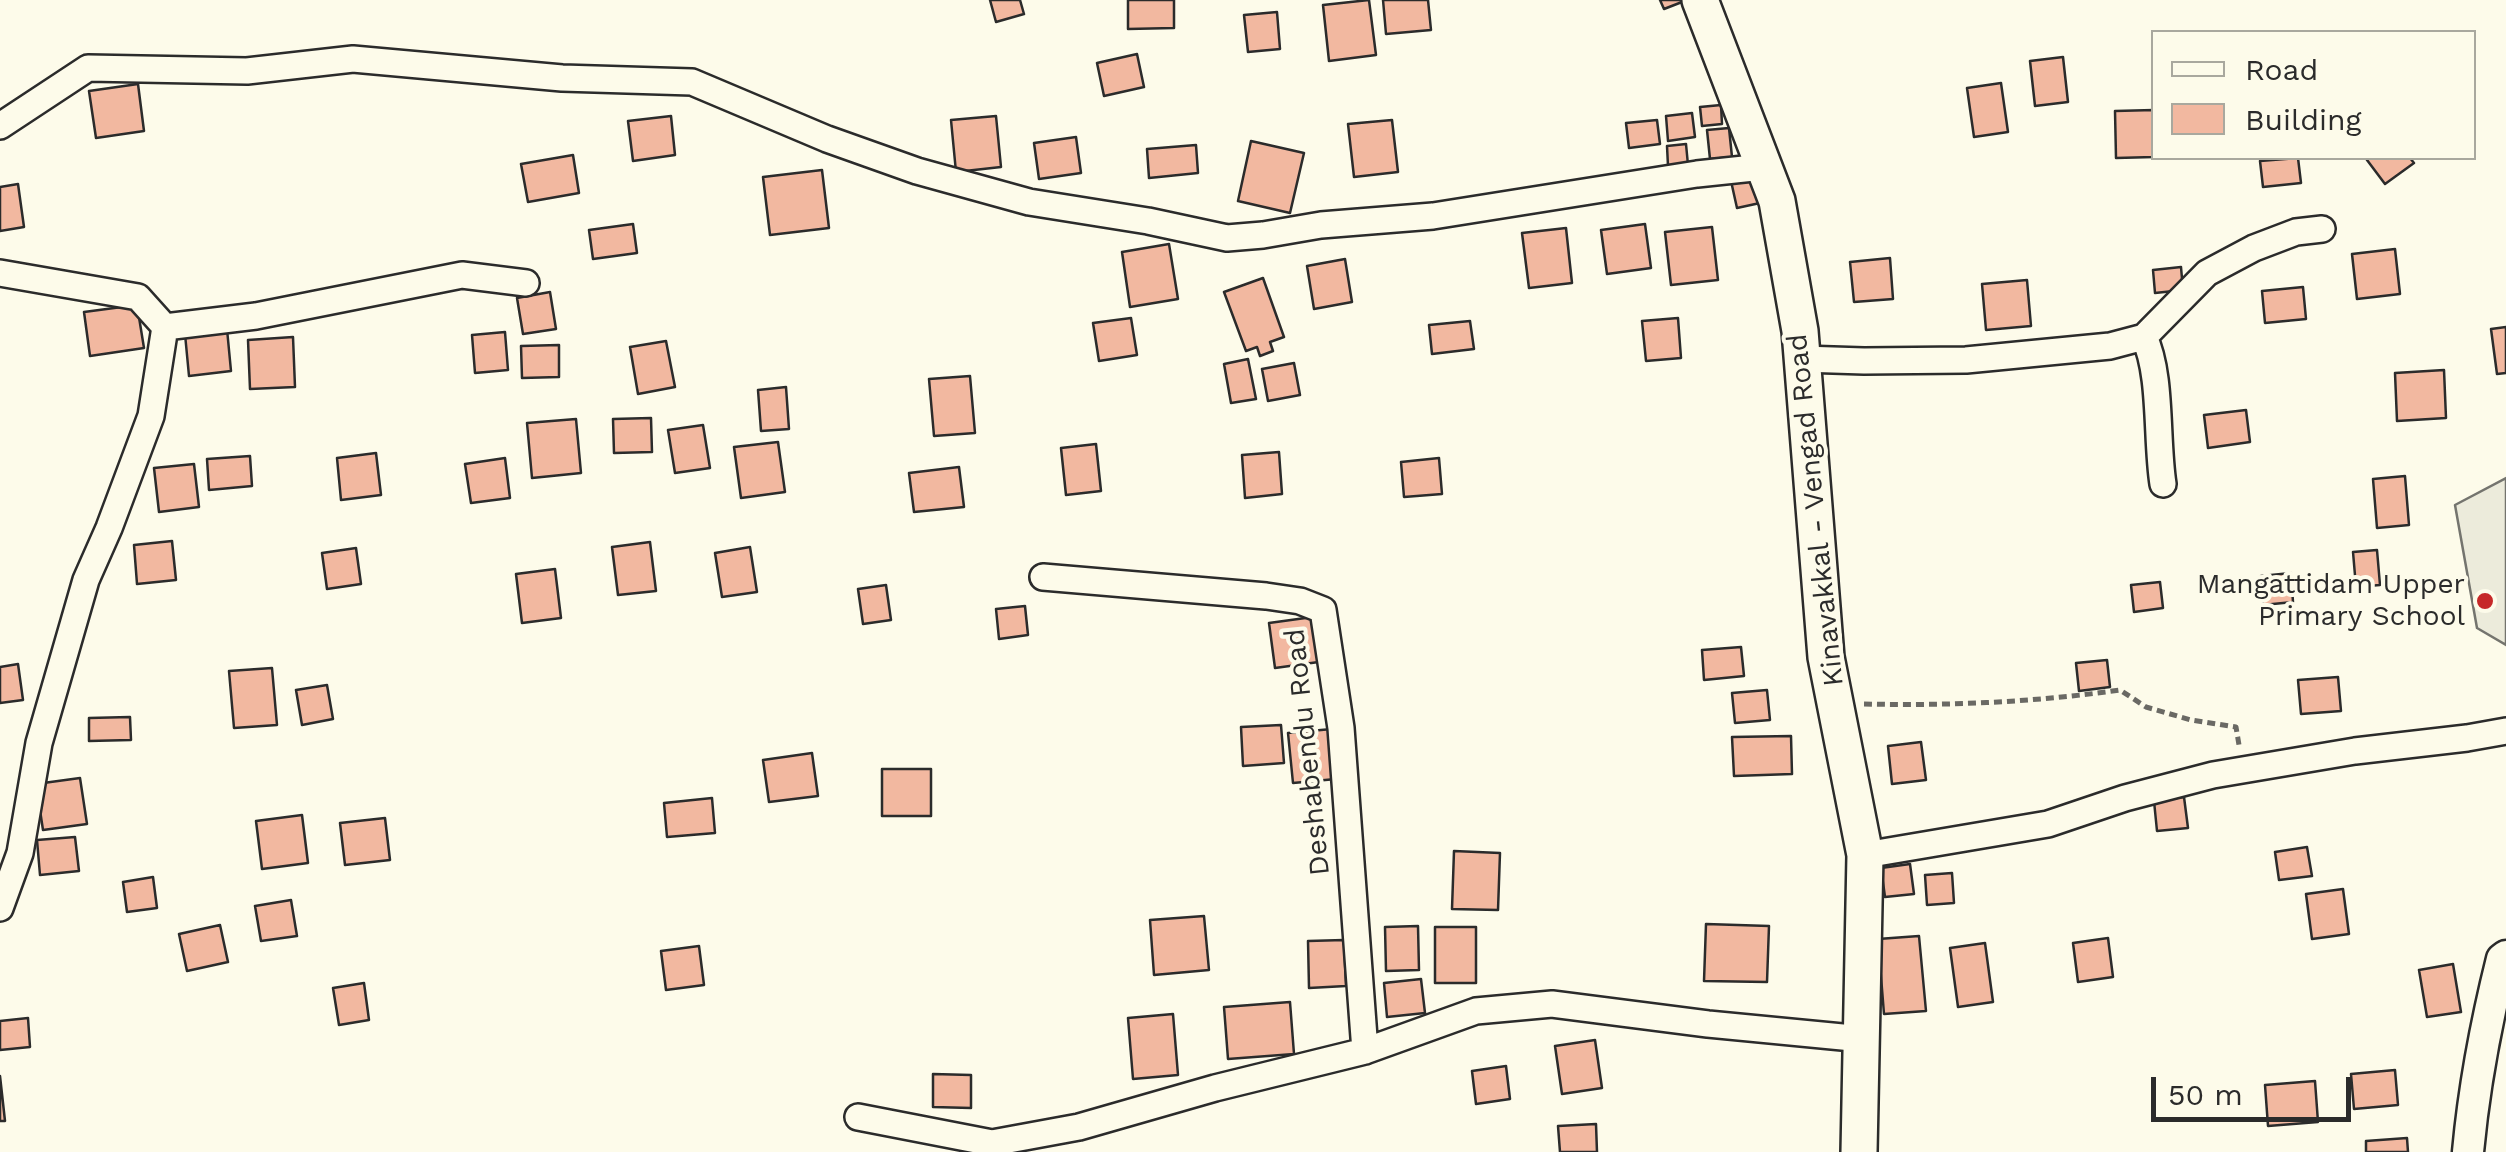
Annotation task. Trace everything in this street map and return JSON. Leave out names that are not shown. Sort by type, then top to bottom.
[{"type":"main road","name":"Kinavakkal - Vengad Road","points":[[1700,0],[1777,201],[1800,332],[1826,658],[1865,855],[1859,1152]]},
{"type":"street","points":[[0,126],[88,68],[247,70],[353,59],[562,78],[692,82],[827,139],[917,171],[1029,202],[1227,238],[1433,216],[1763,167]]},
{"type":"street","points":[[1802,359],[1966,360],[2110,346],[2144,337],[2207,273],[2254,248],[2296,232],[2322,229]]},
{"type":"street","points":[[0,273],[138,296],[164,327],[151,416],[110,528],[86,580],[40,743],[20,854],[0,908]]},
{"type":"street","points":[[164,327],[256,316],[462,275],[526,283]]},
{"type":"street","points":[[2144,337],[2152,354],[2163,484]]},
{"type":"street","name":"Deshabendu Road","points":[[1043,578],[1266,596],[1300,600],[1323,610],[1341,728],[1365,1051]]},
{"type":"street","points":[[1865,855],[2048,824],[2213,775],[2506,731]]},
{"type":"street","points":[[2468,1152],[2488,1014],[2506,956]]},
{"type":"street","points":[[858,1117],[990,1148],[1365,1051],[1476,1011],[1552,1004],[1863,1040]]},
{"type":"path","points":[[1836,704],[1913,705],[2120,690],[2146,707],[2236,727],[2243,770]]},
{"type":"shaded area","points":[[2506,478],[2506,645],[2477,628],[2455,505]]},
{"type":"building","points":[[990,0],[1020,0],[1024,14],[996,22]]},
{"type":"building","points":[[1128,0],[1174,0],[1174,28],[1128,29]]},
{"type":"building","points":[[1369,0],[1376,55],[1329,61],[1323,5]]},
{"type":"building","points":[[1383,0],[1428,0],[1431,30],[1386,34]]},
{"type":"building","points":[[1660,0],[1681,0],[1682,2],[1664,9]]},
{"type":"building","points":[[1277,12],[1280,49],[1248,52],[1244,15]]},
{"type":"building","points":[[1137,54],[1144,87],[1104,96],[1097,63]]},
{"type":"building","points":[[2063,57],[2068,102],[2035,106],[2030,61]]},
{"type":"building","points":[[2001,83],[2008,132],[1974,137],[1967,88]]},
{"type":"building","points":[[138,84],[144,131],[96,138],[89,91]]},
{"type":"building","points":[[1721,105],[1722,124],[1702,126],[1700,107]]},
{"type":"building","points":[[2151,110],[2151,157],[2116,158],[2115,111]]},
{"type":"building","points":[[1692,113],[1695,137],[1668,141],[1666,116]]},
{"type":"building","points":[[671,116],[675,155],[633,161],[628,121]]},
{"type":"building","points":[[996,116],[1001,167],[956,172],[951,120]]},
{"type":"building","points":[[1392,120],[1398,172],[1354,177],[1348,124]]},
{"type":"building","points":[[1657,120],[1660,144],[1629,148],[1626,123]]},
{"type":"building","points":[[1729,128],[1732,157],[1710,159],[1707,130]]},
{"type":"building","points":[[1076,137],[1081,173],[1039,179],[1034,143]]},
{"type":"building","points":[[1251,141],[1304,153],[1290,213],[1238,201]]},
{"type":"building","points":[[1686,144],[1688,165],[1668,166],[1667,146]]},
{"type":"building","points":[[1196,145],[1198,173],[1149,178],[1147,149]]},
{"type":"building","points":[[573,155],[579,193],[528,202],[521,164]]},
{"type":"building","points":[[2298,160],[2301,183],[2263,187],[2260,161]]},
{"type":"building","points":[[2367,160],[2412,160],[2414,163],[2385,184]]},
{"type":"building","points":[[822,170],[829,228],[770,235],[763,177]]},
{"type":"building","points":[[1754,176],[1760,203],[1737,208],[1731,181]]},
{"type":"building","points":[[18,184],[24,227],[0,231],[0,187]]},
{"type":"building","points":[[633,224],[637,253],[593,259],[589,230]]},
{"type":"building","points":[[1645,224],[1651,268],[1607,274],[1601,230]]},
{"type":"building","points":[[1712,227],[1718,280],[1671,285],[1665,232]]},
{"type":"building","points":[[1566,228],[1572,283],[1529,288],[1522,233]]},
{"type":"building","points":[[1169,244],[1178,299],[1130,307],[1122,252]]},
{"type":"building","points":[[2395,249],[2400,294],[2357,299],[2352,254]]},
{"type":"building","points":[[1890,258],[1893,299],[1854,302],[1850,262]]},
{"type":"building","points":[[1345,259],[1352,302],[1314,309],[1307,266]]},
{"type":"building","points":[[2181,267],[2183,290],[2155,293],[2153,270]]},
{"type":"building","points":[[1263,278],[1284,337],[1270,342],[1273,351],[1260,356],[1257,347],[1246,351],[1224,292]]},
{"type":"building","points":[[2027,280],[2031,326],[1986,330],[1982,284]]},
{"type":"building","points":[[2303,287],[2306,319],[2265,323],[2262,291]]},
{"type":"building","points":[[550,292],[556,329],[523,334],[517,298]]},
{"type":"building","points":[[137,305],[144,348],[90,356],[84,312]]},
{"type":"building","points":[[1131,318],[1137,355],[1099,361],[1093,323]]},
{"type":"building","points":[[1678,318],[1681,358],[1646,361],[1642,321]]},
{"type":"building","points":[[1470,321],[1474,349],[1432,354],[1429,325]]},
{"type":"building","points":[[2506,327],[2506,373],[2497,374],[2491,329]]},
{"type":"building","points":[[227,329],[231,371],[189,376],[185,334]]},
{"type":"building","points":[[505,332],[508,370],[475,373],[472,335]]},
{"type":"building","points":[[293,337],[295,387],[250,389],[248,340]]},
{"type":"building","points":[[666,341],[675,387],[638,394],[630,347]]},
{"type":"building","points":[[559,345],[559,377],[522,378],[521,346]]},
{"type":"building","points":[[1248,359],[1256,399],[1231,403],[1224,364]]},
{"type":"building","points":[[1294,363],[1300,395],[1268,401],[1262,369]]},
{"type":"building","points":[[2444,370],[2446,418],[2397,421],[2395,373]]},
{"type":"building","points":[[970,376],[975,433],[934,436],[929,379]]},
{"type":"building","points":[[786,387],[789,429],[761,431],[758,390]]},
{"type":"building","points":[[2246,410],[2250,442],[2208,448],[2204,415]]},
{"type":"building","points":[[651,418],[652,452],[614,453],[613,419]]},
{"type":"building","points":[[576,419],[581,473],[532,478],[527,423]]},
{"type":"building","points":[[703,425],[710,468],[675,473],[668,430]]},
{"type":"building","points":[[778,442],[785,492],[741,498],[734,447]]},
{"type":"building","points":[[1096,444],[1101,491],[1066,495],[1061,448]]},
{"type":"building","points":[[1279,452],[1282,494],[1245,498],[1242,455]]},
{"type":"building","points":[[376,453],[381,495],[341,500],[337,458]]},
{"type":"building","points":[[250,456],[252,486],[209,490],[207,459]]},
{"type":"building","points":[[505,458],[510,498],[471,503],[465,464]]},
{"type":"building","points":[[1439,458],[1442,494],[1404,497],[1401,462]]},
{"type":"building","points":[[194,464],[199,507],[159,512],[154,468]]},
{"type":"building","points":[[959,467],[964,507],[914,512],[909,473]]},
{"type":"building","points":[[2405,476],[2409,525],[2377,528],[2373,479]]},
{"type":"building","points":[[172,541],[176,580],[137,584],[134,545]]},
{"type":"building","points":[[650,542],[656,591],[618,595],[612,547]]},
{"type":"building","points":[[750,547],[757,592],[722,597],[715,553]]},
{"type":"building","points":[[356,548],[361,584],[327,589],[322,553]]},
{"type":"building","points":[[2377,550],[2380,585],[2356,587],[2353,552]]},
{"type":"building","points":[[555,569],[561,618],[522,623],[516,574]]},
{"type":"building","points":[[2291,573],[2293,602],[2263,605],[2261,576]]},
{"type":"building","points":[[2160,582],[2163,608],[2134,612],[2131,585]]},
{"type":"building","points":[[886,585],[891,620],[863,624],[858,589]]},
{"type":"building","points":[[1025,606],[1028,635],[999,639],[996,609]]},
{"type":"building","points":[[1320,616],[1326,661],[1275,668],[1269,623]]},
{"type":"building","points":[[1741,647],[1744,676],[1704,680],[1702,650]]},
{"type":"building","points":[[2107,660],[2110,687],[2079,691],[2076,663]]},
{"type":"building","points":[[18,664],[23,700],[0,703],[0,667]]},
{"type":"building","points":[[272,668],[277,725],[234,728],[229,671]]},
{"type":"building","points":[[2338,677],[2341,711],[2301,714],[2298,680]]},
{"type":"building","points":[[327,685],[333,719],[302,725],[296,690]]},
{"type":"building","points":[[1767,690],[1770,720],[1735,723],[1732,693]]},
{"type":"building","points":[[130,717],[131,740],[89,741],[89,718]]},
{"type":"building","points":[[1281,725],[1284,763],[1243,766],[1241,727]]},
{"type":"building","points":[[1332,729],[1336,779],[1293,783],[1288,733]]},
{"type":"building","points":[[1791,736],[1792,774],[1734,776],[1732,737]]},
{"type":"building","points":[[1921,742],[1926,780],[1892,784],[1888,746]]},
{"type":"building","points":[[812,753],[818,796],[769,802],[763,760]]},
{"type":"building","points":[[882,769],[931,769],[931,816],[882,816]]},
{"type":"building","points":[[80,778],[87,824],[43,830],[36,784]]},
{"type":"building","points":[[2184,797],[2188,828],[2157,831],[2154,801]]},
{"type":"building","points":[[712,798],[715,833],[667,837],[664,803]]},
{"type":"building","points":[[302,815],[308,863],[262,869],[256,821]]},
{"type":"building","points":[[385,818],[390,860],[345,865],[340,823]]},
{"type":"building","points":[[75,837],[79,871],[40,875],[37,840]]},
{"type":"building","points":[[2307,847],[2312,876],[2279,880],[2275,852]]},
{"type":"building","points":[[1454,851],[1500,853],[1498,910],[1452,909]]},
{"type":"building","points":[[1910,864],[1914,894],[1885,897],[1881,868]]},
{"type":"building","points":[[1952,873],[1954,903],[1927,905],[1925,875]]},
{"type":"building","points":[[153,877],[157,908],[127,912],[123,882]]},
{"type":"building","points":[[2343,889],[2349,934],[2312,939],[2306,894]]},
{"type":"building","points":[[291,900],[297,936],[261,941],[255,906]]},
{"type":"building","points":[[1204,916],[1209,970],[1154,975],[1150,920]]},
{"type":"building","points":[[1706,924],[1769,926],[1767,982],[1704,981]]},
{"type":"building","points":[[220,925],[228,962],[187,971],[179,934]]},
{"type":"building","points":[[1418,926],[1419,970],[1386,971],[1385,927]]},
{"type":"building","points":[[1435,927],[1476,927],[1476,983],[1435,983]]},
{"type":"building","points":[[1919,936],[1926,1011],[1884,1014],[1878,939]]},
{"type":"building","points":[[2108,938],[2113,977],[2078,982],[2073,943]]},
{"type":"building","points":[[1344,940],[1346,986],[1309,988],[1308,941]]},
{"type":"building","points":[[1985,943],[1993,1002],[1958,1007],[1950,948]]},
{"type":"building","points":[[699,946],[704,985],[666,990],[661,951]]},
{"type":"building","points":[[2453,964],[2461,1012],[2427,1017],[2419,970]]},
{"type":"building","points":[[1421,979],[1425,1013],[1387,1017],[1384,983]]},
{"type":"building","points":[[364,983],[369,1020],[339,1025],[333,988]]},
{"type":"building","points":[[1290,1002],[1294,1054],[1228,1059],[1224,1007]]},
{"type":"building","points":[[1173,1014],[1178,1075],[1133,1079],[1128,1018]]},
{"type":"building","points":[[28,1018],[30,1047],[0,1050],[0,1021]]},
{"type":"building","points":[[1595,1040],[1602,1088],[1562,1094],[1555,1046]]},
{"type":"building","points":[[1506,1066],[1510,1099],[1476,1104],[1472,1071]]},
{"type":"building","points":[[2395,1070],[2398,1105],[2354,1109],[2351,1074]]},
{"type":"building","points":[[933,1074],[971,1075],[971,1108],[933,1107]]},
{"type":"building","points":[[0,1076],[5,1121],[0,1121]]},
{"type":"building","points":[[2315,1081],[2318,1122],[2268,1126],[2265,1085]]},
{"type":"building","points":[[1596,1124],[1597,1152],[1560,1152],[1558,1126]]},
{"type":"building","points":[[2407,1138],[2408,1152],[2366,1152],[2366,1141]]},
{"type":"place","name":"Mangattidam Upper Primary School","points":[[2485,601]]}]
